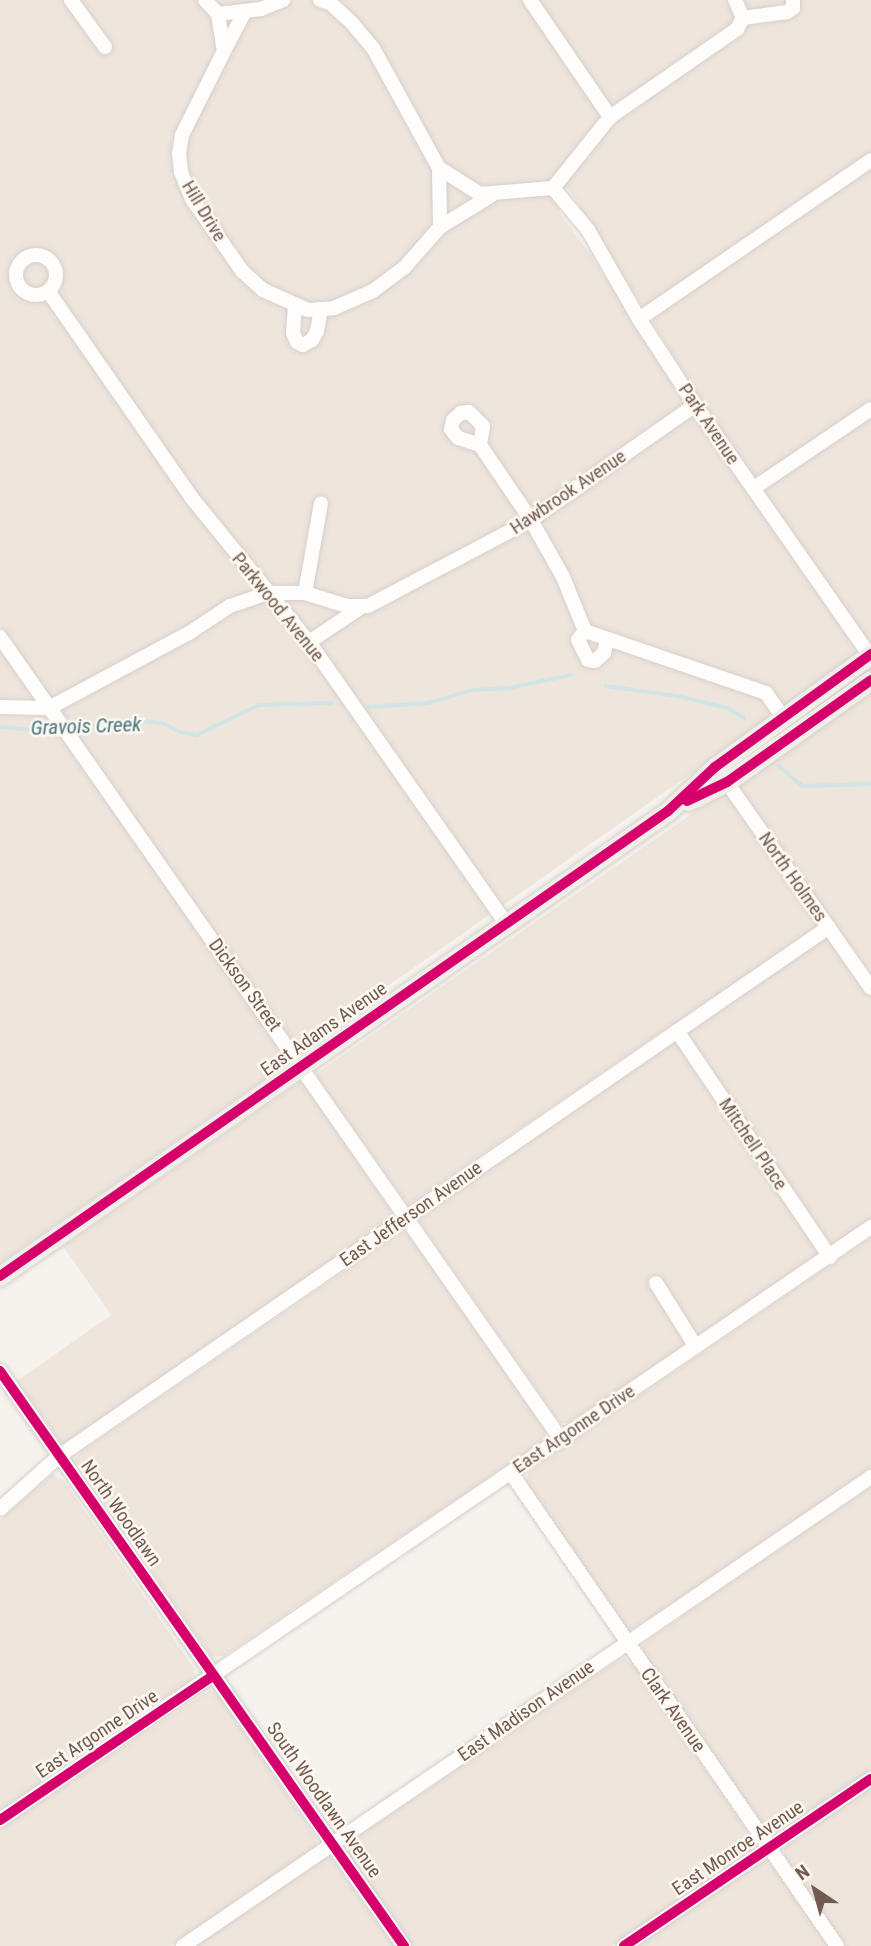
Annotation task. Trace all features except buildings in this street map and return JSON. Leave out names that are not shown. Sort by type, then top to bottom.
[{"type":"main road","points":[[721,774],[783,718],[870,655]]},
{"type":"main road","points":[[721,774],[871,680]]},
{"type":"main road","name":"East Adams Avenue","points":[[0,1276],[721,774]]},
{"type":"street","points":[[71,0],[105,47]]},
{"type":"street","points":[[205,0],[218,14],[224,51]]},
{"type":"street","points":[[218,14],[261,9],[284,0]]},
{"type":"street","name":"Hill Drive","points":[[320,0],[330,3],[373,48],[439,168],[440,227]]},
{"type":"street","points":[[530,0],[610,117]]},
{"type":"street","points":[[735,0],[743,18]]},
{"type":"street","points":[[743,18],[787,12],[793,8],[793,0]]},
{"type":"street","name":"Hill Drive","points":[[245,11],[182,135],[179,153],[181,172],[192,199],[242,271],[263,290],[308,310],[334,308],[373,291],[404,268],[440,227],[492,195]]},
{"type":"street","points":[[552,188],[610,117],[737,29],[743,18]]},
{"type":"street","points":[[639,319],[871,160]]},
{"type":"street","name":"Hill Drive","points":[[439,168],[480,194],[552,188]]},
{"type":"street","name":"Park Avenue","points":[[552,188],[588,230],[639,319],[695,405],[870,655]]},
{"type":"street","name":"Parkwood Avenue","points":[[48,291],[191,497],[310,642],[506,923]]},
{"type":"street","points":[[295,305],[293,333],[303,345],[312,340],[317,331],[321,309]]},
{"type":"street","name":"Hawbrook Avenue","points":[[310,642],[360,608],[531,520],[695,405]]},
{"type":"street","points":[[754,488],[871,409]]},
{"type":"street","points":[[480,445],[531,520],[563,577],[585,631],[766,693],[783,718]]},
{"type":"street","points":[[305,593],[321,503]]},
{"type":"street","points":[[0,707],[53,715],[230,606],[268,593],[305,593],[360,608]]},
{"type":"street","points":[[585,631],[578,640],[588,660],[595,661],[604,653],[607,640]]},
{"type":"street","name":"Dickson Street","points":[[0,636],[560,1438]]},
{"type":"street","name":"North Holmes","points":[[721,774],[871,988]]},
{"type":"street","name":"East Jefferson Avenue","points":[[0,1509],[59,1456],[829,928]]},
{"type":"street","name":"Mitchell Place","points":[[677,1031],[830,1256]]},
{"type":"street","name":"East Argonne Drive","points":[[0,1821],[871,1227]]},
{"type":"street","points":[[656,1283],[696,1347]]},
{"type":"street","name":"North Woodlawn","points":[[0,1371],[213,1676]]},
{"type":"street","name":"Clark Avenue","points":[[511,1473],[837,1946]]},
{"type":"street","name":"East Madison Avenue","points":[[183,1946],[871,1477]]},
{"type":"street","name":"South Woodlawn Avenue","points":[[213,1676],[404,1946]]},
{"type":"street","name":"East Monroe Avenue","points":[[624,1946],[871,1779]]},
{"type":"shaded area","points":[[0,0],[871,0],[871,643],[699,768],[305,1044],[294,1044],[0,626]],"holes":[[[550,174],[571,192],[705,407],[618,463],[612,453],[679,407],[683,403],[682,397],[592,257],[559,212]]]},
{"type":"shaded area","points":[[0,650],[279,1048],[285,1062],[282,1067],[0,1263]]},
{"type":"shaded area","points":[[871,690],[871,1219],[682,1348],[567,1423],[560,1423],[418,1220],[678,1037],[670,1026],[408,1205],[317,1079],[317,1073]]},
{"type":"shaded area","points":[[300,1082],[306,1084],[395,1217],[63,1445],[17,1381],[111,1315],[63,1246]]},
{"type":"shaded area","points":[[403,1231],[415,1241],[545,1429],[546,1439],[224,1656],[212,1657],[74,1460],[83,1450]]},
{"type":"shaded area","points":[[871,1237],[871,1469],[629,1632],[525,1485],[529,1471]]},
{"type":"shaded area","points":[[53,1474],[64,1481],[195,1670],[191,1680],[0,1810],[0,1520]]},
{"type":"shaded area","points":[[871,1486],[871,1770],[771,1836],[765,1835],[643,1655],[642,1644]]},
{"type":"shaded area","points":[[623,1657],[634,1664],[753,1839],[753,1849],[612,1946],[411,1946],[348,1855],[348,1843]]},
{"type":"shaded area","points":[[210,1690],[220,1697],[315,1836],[317,1846],[170,1946],[0,1946],[0,1829]]},
{"type":"shaded area","points":[[871,1787],[871,1946],[845,1946],[785,1859],[784,1848]]},
{"type":"shaded area","points":[[330,1857],[394,1946],[193,1946],[325,1858]]},
{"type":"shaded area","points":[[765,1861],[775,1868],[829,1946],[635,1946]]},
{"type":"waterway","name":"Gravois Creek","points":[[368,707],[428,703],[473,690],[509,688],[571,675]]},
{"type":"waterway","name":"Gravois Creek","points":[[606,686],[677,696],[728,708],[744,718]]},
{"type":"waterway","name":"Gravois Creek","points":[[68,728],[137,720],[165,724],[180,732],[197,735],[259,705],[331,703]]},
{"type":"waterway","name":"Gravois Creek","points":[[0,727],[43,731],[61,729]]},
{"type":"waterway","name":"Gravois Creek","points":[[779,766],[803,786],[871,784]]},
{"type":"cycle path","points":[[0,1276],[668,811],[715,767],[871,654]]},
{"type":"cycle path","points":[[687,801],[727,782],[871,680]]},
{"type":"cycle path","points":[[0,1371],[404,1946]]},
{"type":"cycle path","points":[[0,1820],[213,1676]]},
{"type":"cycle path","points":[[624,1946],[871,1779]]}]
